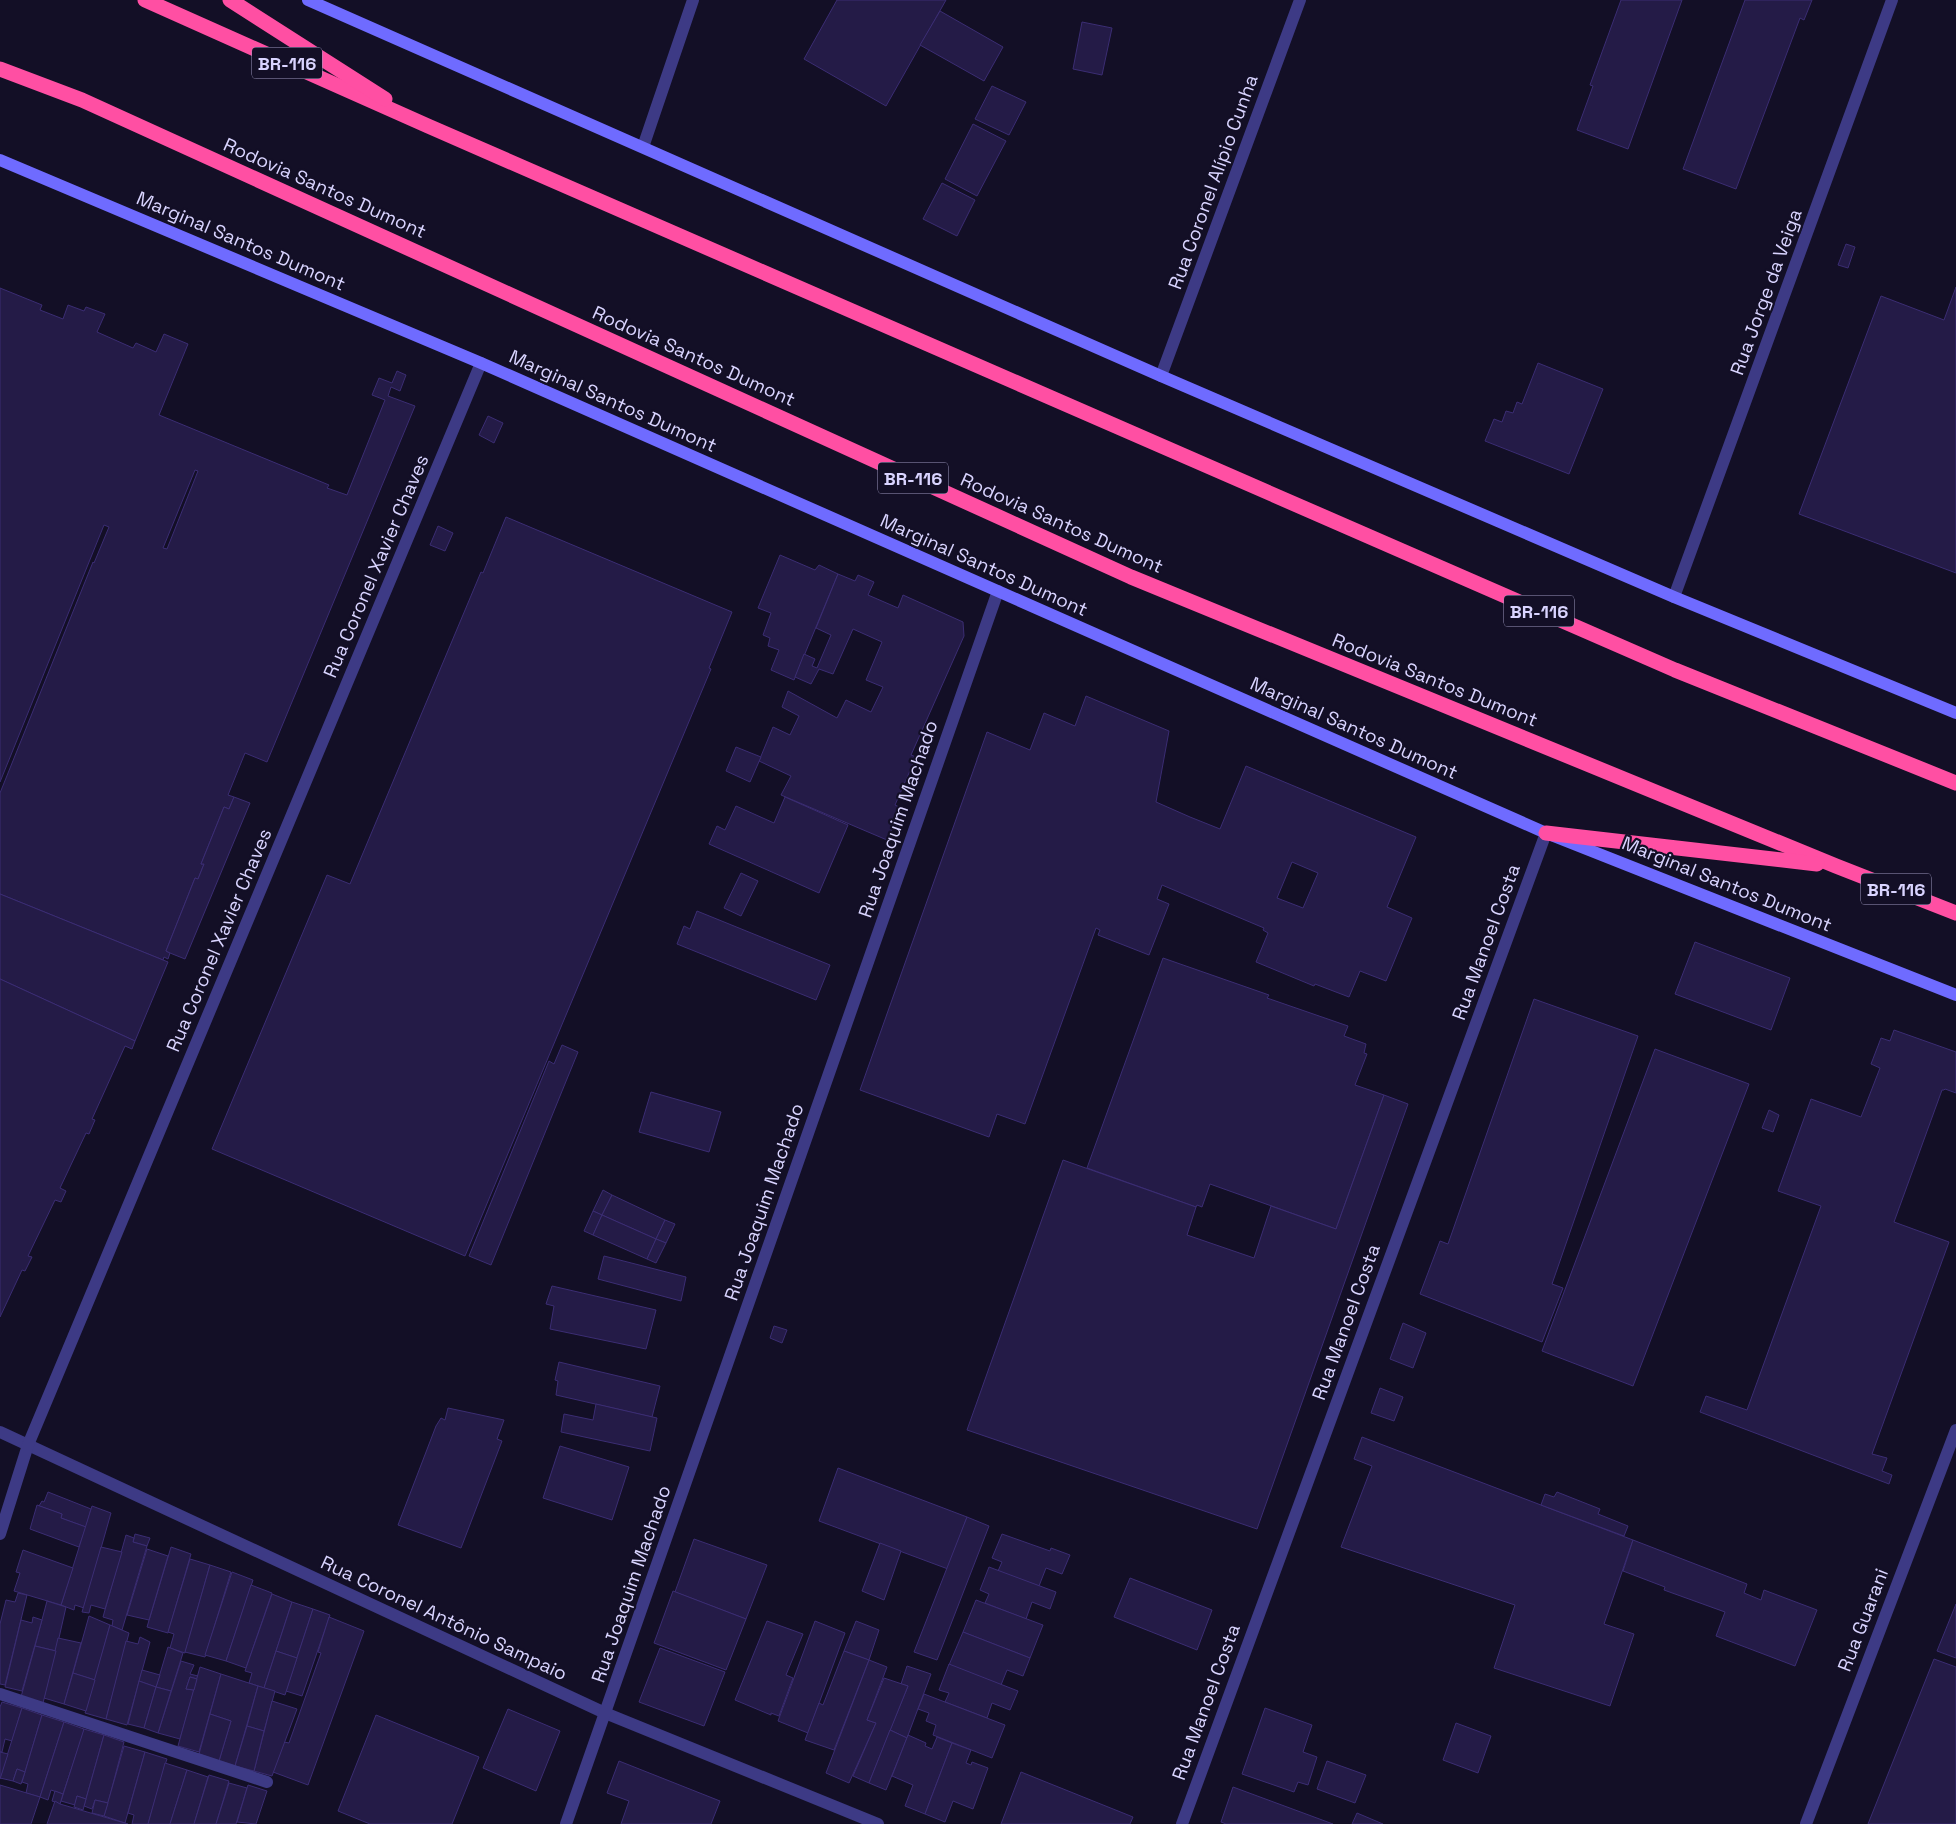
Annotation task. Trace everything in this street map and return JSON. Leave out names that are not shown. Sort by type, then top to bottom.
[{"type":"highway","name":"BR-116","points":[[145,0],[428,126],[1675,670],[1956,783]]},
{"type":"highway","points":[[230,0],[428,126]]},
{"type":"highway","name":"Rodovia Santos Dumont","points":[[0,68],[82,100],[1131,577],[1836,866],[1956,913]]},
{"type":"highway","points":[[1546,832],[1836,866]]},
{"type":"main road","points":[[308,0],[1161,376],[1674,598],[1956,713]]},
{"type":"main road","name":"Marginal Santos Dumont","points":[[0,160],[481,363],[1546,832],[1956,995]]},
{"type":"street","points":[[643,147],[693,0]]},
{"type":"street","name":"Rua Coronel Alípio Cunha","points":[[1161,376],[1300,0]]},
{"type":"street","name":"Rua Jorge da Veiga","points":[[1674,598],[1892,0]]},
{"type":"street","name":"Rua Coronel Xavier Chaves","points":[[0,1534],[28,1445],[481,363]]},
{"type":"street","name":"Rua Joaquim Machado","points":[[566,1824],[998,591]]},
{"type":"street","name":"Rua Manoel Costa","points":[[1182,1824],[1546,832]]},
{"type":"street","name":"Rua Guarani","points":[[1806,1824],[1956,1430]]},
{"type":"street","name":"Rua Coronel Antônio Sampaio","points":[[0,1432],[605,1713],[878,1824]]},
{"type":"street","points":[[0,1694],[267,1782]]},
{"type":"building","points":[[837,0],[946,0],[886,106],[804,59]]},
{"type":"building","points":[[1621,0],[1682,0],[1628,149],[1577,130],[1593,86],[1590,85]]},
{"type":"building","points":[[1745,0],[1812,0],[1804,20],[1800,18],[1736,189],[1683,169]]},
{"type":"building","points":[[940,11],[1003,47],[984,81],[920,45]]},
{"type":"building","points":[[1082,22],[1112,28],[1102,75],[1073,69]]},
{"type":"building","points":[[992,86],[1026,102],[1009,135],[975,119]]},
{"type":"building","points":[[973,124],[1006,141],[977,196],[945,179]]},
{"type":"building","points":[[942,183],[975,200],[957,236],[923,219]]},
{"type":"building","points":[[1846,244],[1855,247],[1848,268],[1838,265]]},
{"type":"building","points":[[1956,287],[1956,573],[1799,514],[1881,296],[1944,320]]},
{"type":"building","points":[[0,288],[42,305],[40,310],[63,319],[68,305],[84,311],[86,307],[105,314],[97,332],[133,348],[136,343],[156,352],[164,334],[188,344],[159,415],[329,485],[327,488],[347,495],[385,400],[372,395],[379,378],[392,383],[397,371],[406,375],[400,391],[391,387],[388,396],[415,406],[267,762],[245,753],[228,795],[234,797],[229,809],[224,807],[201,864],[204,864],[198,879],[195,878],[166,951],[170,953],[168,959],[164,957],[163,960],[0,894],[0,793],[93,562],[109,527],[104,525],[0,782]],"holes":[[[195,470],[198,471],[167,549],[163,548]]]},
{"type":"building","points":[[1538,363],[1603,389],[1569,474],[1485,441],[1494,419],[1502,422],[1506,411],[1513,413],[1517,402],[1522,404]]},
{"type":"building","points":[[488,416],[503,423],[494,443],[479,435]]},
{"type":"building","points":[[506,517],[732,612],[709,668],[711,669],[465,1256],[212,1149],[327,875],[350,884]]},
{"type":"building","points":[[438,526],[453,533],[445,551],[430,545]]},
{"type":"building","points":[[780,555],[815,570],[819,565],[838,574],[794,680],[771,670],[779,650],[768,646],[770,638],[763,635],[771,613],[758,608]]},
{"type":"building","points":[[838,574],[855,581],[858,575],[874,582],[868,595],[898,608],[903,595],[963,622],[964,636],[911,755],[916,757],[895,805],[901,808],[887,840],[781,795],[791,776],[759,761],[773,727],[790,735],[799,716],[782,707],[788,691],[837,718],[846,700],[871,712],[883,687],[866,680],[882,642],[853,629],[833,674],[819,669],[811,684],[795,677],[804,654],[815,659],[812,666],[817,668],[831,635],[816,628]]},
{"type":"building","points":[[1086,696],[1169,731],[1156,802],[1220,829],[1246,766],[1416,837],[1387,907],[1412,918],[1386,981],[1360,971],[1349,997],[1315,984],[1314,986],[1256,962],[1268,933],[1263,930],[1264,928],[1162,885],[1157,899],[1169,904],[1149,955],[1098,935],[1100,930],[1096,928],[1025,1124],[997,1114],[989,1137],[860,1090],[987,732],[1030,750],[1044,713],[1075,726]],"holes":[[[1292,862],[1318,873],[1303,908],[1277,898]]]},
{"type":"building","points":[[736,747],[761,757],[750,782],[726,771]]},
{"type":"building","points":[[234,797],[250,803],[185,959],[166,951],[195,878],[198,879],[204,864],[201,864],[224,807],[229,809]]},
{"type":"building","points":[[785,797],[848,825],[819,893],[709,844],[717,826],[725,830],[736,806],[774,823]]},
{"type":"building","points":[[741,873],[758,881],[741,916],[724,908]]},
{"type":"building","points":[[0,894],[168,962],[135,1041],[0,979]]},
{"type":"building","points":[[697,911],[830,965],[816,1000],[677,944],[684,926],[690,929]]},
{"type":"building","points":[[1695,942],[1790,978],[1771,1030],[1675,994]]},
{"type":"building","points":[[1163,958],[1269,995],[1267,998],[1348,1026],[1344,1036],[1366,1044],[1364,1053],[1367,1054],[1355,1085],[1384,1095],[1336,1229],[1210,1184],[1202,1207],[1197,1205],[1196,1207],[1087,1168]]},
{"type":"building","points":[[0,979],[135,1041],[132,1049],[125,1046],[92,1119],[95,1120],[89,1134],[86,1133],[60,1188],[66,1191],[61,1202],[55,1200],[28,1256],[32,1257],[25,1271],[22,1270],[0,1317]]},
{"type":"building","points":[[1534,999],[1638,1036],[1552,1284],[1563,1288],[1542,1342],[1420,1294],[1440,1241],[1448,1244]]},
{"type":"building","points":[[1894,1030],[1956,1052],[1956,1093],[1945,1089],[1942,1090],[1894,1222],[1949,1242],[1872,1454],[1887,1458],[1882,1471],[1892,1475],[1889,1484],[1700,1412],[1706,1396],[1747,1410],[1821,1206],[1778,1191],[1811,1099],[1861,1117],[1880,1068],[1871,1064],[1881,1038],[1890,1041]]},
{"type":"building","points":[[562,1045],[578,1052],[491,1265],[469,1256],[549,1061],[554,1064]]},
{"type":"building","points":[[1655,1049],[1749,1084],[1633,1386],[1542,1351]]},
{"type":"building","points":[[651,1092],[721,1112],[709,1152],[639,1132]]},
{"type":"building","points":[[1384,1095],[1408,1104],[1257,1529],[967,1430],[1063,1160],[1196,1207],[1187,1235],[1254,1258],[1271,1206],[1336,1229]]},
{"type":"building","points":[[1769,1110],[1779,1115],[1773,1132],[1762,1128]]},
{"type":"building","points":[[603,1190],[612,1195],[602,1215],[593,1211]]},
{"type":"building","points":[[612,1195],[665,1220],[656,1239],[602,1215]]},
{"type":"building","points":[[593,1211],[602,1215],[593,1235],[584,1231]]},
{"type":"building","points":[[602,1215],[656,1239],[647,1259],[593,1235]]},
{"type":"building","points":[[665,1220],[675,1224],[666,1243],[656,1239]]},
{"type":"building","points":[[656,1239],[666,1243],[656,1263],[647,1259]]},
{"type":"building","points":[[604,1256],[686,1277],[681,1301],[598,1279]]},
{"type":"building","points":[[552,1286],[656,1310],[646,1349],[550,1329],[554,1306],[546,1304]]},
{"type":"building","points":[[1403,1323],[1426,1333],[1413,1368],[1390,1359]]},
{"type":"building","points":[[774,1326],[787,1330],[782,1343],[770,1338]]},
{"type":"building","points":[[559,1362],[660,1386],[652,1417],[556,1395],[558,1381],[555,1380]]},
{"type":"building","points":[[1380,1388],[1403,1397],[1394,1421],[1371,1413]]},
{"type":"building","points":[[596,1404],[657,1418],[650,1451],[561,1432],[564,1414],[593,1420]]},
{"type":"building","points":[[448,1408],[504,1420],[497,1439],[502,1441],[461,1548],[398,1525],[436,1426],[441,1418],[445,1420]]},
{"type":"building","points":[[1362,1437],[1633,1540],[1604,1624],[1634,1634],[1610,1706],[1494,1668],[1515,1605],[1341,1547],[1372,1466],[1354,1459]]},
{"type":"building","points":[[560,1446],[629,1467],[612,1520],[543,1498]]},
{"type":"building","points":[[838,1468],[967,1517],[948,1569],[819,1521]]},
{"type":"building","points":[[48,1492],[91,1509],[86,1527],[61,1518],[62,1514],[39,1506],[42,1501],[44,1502]]},
{"type":"building","points":[[1557,1492],[1600,1509],[1598,1514],[1628,1526],[1624,1536],[1541,1505],[1545,1494],[1554,1497]]},
{"type":"building","points":[[37,1505],[62,1514],[61,1518],[86,1527],[79,1547],[30,1529]]},
{"type":"building","points":[[92,1506],[111,1513],[84,1608],[75,1605],[74,1610],[61,1605]]},
{"type":"building","points":[[967,1517],[989,1526],[937,1660],[914,1652]]},
{"type":"building","points":[[135,1534],[150,1538],[147,1546],[133,1542]]},
{"type":"building","points":[[1002,1534],[1050,1551],[1051,1548],[1070,1555],[1062,1574],[1046,1568],[1039,1586],[998,1571],[1002,1562],[992,1558]]},
{"type":"building","points":[[126,1535],[134,1538],[133,1542],[147,1546],[122,1630],[112,1626],[113,1620],[103,1617]]},
{"type":"building","points":[[694,1539],[767,1565],[746,1619],[675,1592]]},
{"type":"building","points":[[1633,1540],[1747,1584],[1744,1593],[1761,1600],[1764,1590],[1817,1610],[1795,1666],[1716,1636],[1725,1612],[1664,1590],[1665,1587],[1623,1571]]},
{"type":"building","points":[[880,1543],[901,1551],[884,1600],[862,1591]]},
{"type":"building","points":[[101,1547],[122,1552],[105,1609],[91,1605],[89,1613],[82,1612]]},
{"type":"building","points":[[171,1547],[191,1554],[168,1633],[147,1627]]},
{"type":"building","points":[[147,1549],[168,1556],[149,1620],[127,1615]]},
{"type":"building","points":[[23,1550],[73,1568],[61,1605],[14,1591],[20,1573],[16,1572]]},
{"type":"building","points":[[190,1559],[210,1565],[185,1653],[170,1648],[174,1634],[168,1632]]},
{"type":"building","points":[[210,1565],[231,1572],[205,1657],[185,1652]]},
{"type":"building","points":[[989,1567],[1056,1592],[1050,1609],[1032,1602],[1026,1619],[985,1603],[989,1594],[980,1590]]},
{"type":"building","points":[[232,1572],[253,1580],[226,1661],[205,1655]]},
{"type":"building","points":[[1130,1578],[1212,1610],[1197,1650],[1114,1617]]},
{"type":"building","points":[[251,1585],[272,1593],[246,1668],[226,1661]]},
{"type":"building","points":[[673,1591],[746,1619],[726,1670],[654,1643]]},
{"type":"building","points":[[18,1593],[27,1595],[5,1685],[0,1684],[0,1624],[6,1600],[15,1602]]},
{"type":"building","points":[[272,1594],[292,1602],[264,1688],[249,1683],[252,1673],[245,1671]]},
{"type":"building","points":[[976,1600],[1043,1625],[1030,1658],[963,1632]]},
{"type":"building","points":[[47,1601],[66,1607],[56,1651],[35,1646]]},
{"type":"building","points":[[292,1602],[313,1609],[297,1658],[276,1651]]},
{"type":"building","points":[[1956,1604],[1956,1658],[1937,1651]]},
{"type":"building","points":[[313,1609],[330,1615],[302,1696],[286,1691]]},
{"type":"building","points":[[89,1616],[110,1625],[95,1680],[73,1673]]},
{"type":"building","points":[[33,1617],[42,1620],[22,1691],[5,1687],[21,1620],[32,1623]]},
{"type":"building","points":[[329,1617],[364,1631],[308,1785],[273,1772],[284,1742],[289,1743],[321,1653],[318,1652]]},
{"type":"building","points":[[767,1621],[803,1634],[786,1675],[793,1678],[779,1716],[771,1713],[771,1715],[735,1700]]},
{"type":"building","points":[[815,1621],[845,1633],[808,1733],[778,1721]]},
{"type":"building","points":[[856,1621],[879,1630],[869,1660],[844,1651]]},
{"type":"building","points":[[110,1625],[129,1633],[106,1719],[85,1713]]},
{"type":"building","points":[[963,1632],[1030,1658],[1023,1676],[1007,1670],[1001,1685],[949,1665]]},
{"type":"building","points":[[140,1637],[150,1642],[127,1725],[106,1719],[126,1641],[138,1644]]},
{"type":"building","points":[[58,1638],[81,1643],[64,1704],[44,1698]]},
{"type":"building","points":[[35,1646],[56,1651],[43,1703],[21,1697]]},
{"type":"building","points":[[168,1647],[183,1653],[171,1691],[156,1687]]},
{"type":"building","points":[[660,1648],[725,1672],[704,1726],[639,1702]]},
{"type":"building","points":[[276,1651],[297,1658],[285,1695],[264,1688]]},
{"type":"building","points":[[844,1651],[869,1660],[834,1750],[805,1740],[819,1703],[823,1705]]},
{"type":"building","points":[[1934,1659],[1956,1667],[1956,1824],[1868,1824]]},
{"type":"building","points":[[869,1660],[887,1667],[867,1720],[876,1723],[849,1783],[826,1773]]},
{"type":"building","points":[[181,1661],[194,1665],[190,1674],[198,1676],[197,1679],[190,1677],[186,1689],[194,1690],[180,1739],[158,1733]]},
{"type":"building","points":[[949,1664],[1018,1691],[1010,1710],[992,1703],[987,1718],[945,1702],[949,1693],[939,1690]]},
{"type":"building","points":[[907,1666],[931,1674],[907,1738],[890,1730],[908,1686],[901,1684]]},
{"type":"building","points":[[200,1667],[221,1674],[199,1752],[178,1746]]},
{"type":"building","points":[[142,1670],[160,1675],[156,1687],[139,1681]]},
{"type":"building","points":[[73,1673],[95,1680],[86,1711],[64,1704]]},
{"type":"building","points":[[221,1674],[258,1686],[235,1766],[219,1761],[231,1721],[210,1714]]},
{"type":"building","points":[[190,1677],[197,1679],[194,1690],[186,1689]]},
{"type":"building","points":[[884,1678],[908,1686],[869,1783],[853,1776],[876,1723],[867,1720]]},
{"type":"building","points":[[139,1681],[156,1687],[144,1728],[128,1724]]},
{"type":"building","points":[[258,1686],[275,1691],[264,1731],[247,1726]]},
{"type":"building","points":[[156,1687],[171,1691],[158,1733],[144,1728]]},
{"type":"building","points":[[924,1694],[1005,1725],[992,1758],[933,1735],[936,1725],[926,1721],[929,1713],[918,1709]]},
{"type":"building","points":[[272,1701],[297,1709],[272,1776],[254,1771]]},
{"type":"building","points":[[2,1702],[22,1708],[12,1741],[5,1739],[2,1752],[0,1752],[0,1707]]},
{"type":"building","points":[[22,1708],[42,1715],[25,1772],[17,1769],[13,1781],[0,1778]]},
{"type":"building","points":[[1265,1708],[1312,1725],[1303,1752],[1317,1757],[1308,1785],[1298,1782],[1294,1792],[1242,1774]]},
{"type":"building","points":[[508,1709],[560,1731],[536,1791],[483,1768]]},
{"type":"building","points":[[210,1714],[231,1721],[219,1761],[199,1754]]},
{"type":"building","points":[[42,1715],[64,1722],[40,1797],[26,1793],[28,1784],[22,1782]]},
{"type":"building","points":[[376,1715],[479,1757],[452,1824],[370,1824],[338,1811]]},
{"type":"building","points":[[64,1722],[84,1729],[83,1734],[63,1794],[51,1790],[48,1800],[40,1797]]},
{"type":"building","points":[[1456,1723],[1491,1736],[1478,1773],[1443,1760]]},
{"type":"building","points":[[247,1726],[264,1731],[254,1771],[235,1766]]},
{"type":"building","points":[[84,1729],[104,1735],[86,1799],[77,1796],[75,1805],[61,1801]]},
{"type":"building","points":[[890,1730],[907,1738],[886,1790],[869,1783]]},
{"type":"building","points":[[104,1735],[124,1742],[108,1803],[95,1800],[92,1809],[84,1806]]},
{"type":"building","points":[[908,1735],[926,1743],[925,1746],[932,1749],[937,1737],[952,1743],[925,1814],[905,1806],[913,1785],[892,1776]]},
{"type":"building","points":[[952,1743],[971,1750],[966,1763],[971,1765],[972,1762],[988,1768],[973,1809],[953,1801],[945,1822],[925,1814]]},
{"type":"building","points":[[124,1746],[145,1752],[125,1823],[104,1816]]},
{"type":"building","points":[[0,1752],[8,1754],[0,1779]]},
{"type":"building","points":[[145,1752],[167,1759],[148,1824],[132,1824],[134,1815],[128,1813]]},
{"type":"building","points":[[619,1761],[720,1801],[711,1824],[621,1824],[629,1801],[607,1793]]},
{"type":"building","points":[[1327,1761],[1366,1775],[1355,1803],[1317,1789]]},
{"type":"building","points":[[165,1763],[187,1770],[170,1824],[148,1824]]},
{"type":"building","points":[[17,1769],[25,1772],[21,1784],[13,1781]]},
{"type":"building","points":[[187,1770],[208,1777],[194,1824],[170,1824]]},
{"type":"building","points":[[1021,1772],[1133,1817],[1130,1824],[1001,1824]]},
{"type":"building","points":[[209,1775],[229,1781],[216,1824],[194,1824]]},
{"type":"building","points":[[229,1783],[247,1788],[236,1824],[216,1824]]},
{"type":"building","points":[[0,1785],[40,1797],[31,1824],[0,1824]]},
{"type":"building","points":[[248,1785],[267,1791],[256,1824],[237,1822]]},
{"type":"building","points":[[1233,1787],[1333,1824],[1226,1824],[1221,1822]]},
{"type":"building","points":[[55,1791],[63,1794],[60,1804],[52,1801]]},
{"type":"building","points":[[77,1796],[86,1799],[83,1810],[74,1807]]},
{"type":"building","points":[[95,1800],[108,1803],[104,1816],[92,1813]]},
{"type":"building","points":[[55,1801],[60,1804],[128,1824],[47,1824]]},
{"type":"building","points":[[1357,1813],[1383,1824],[1352,1824]]}]
